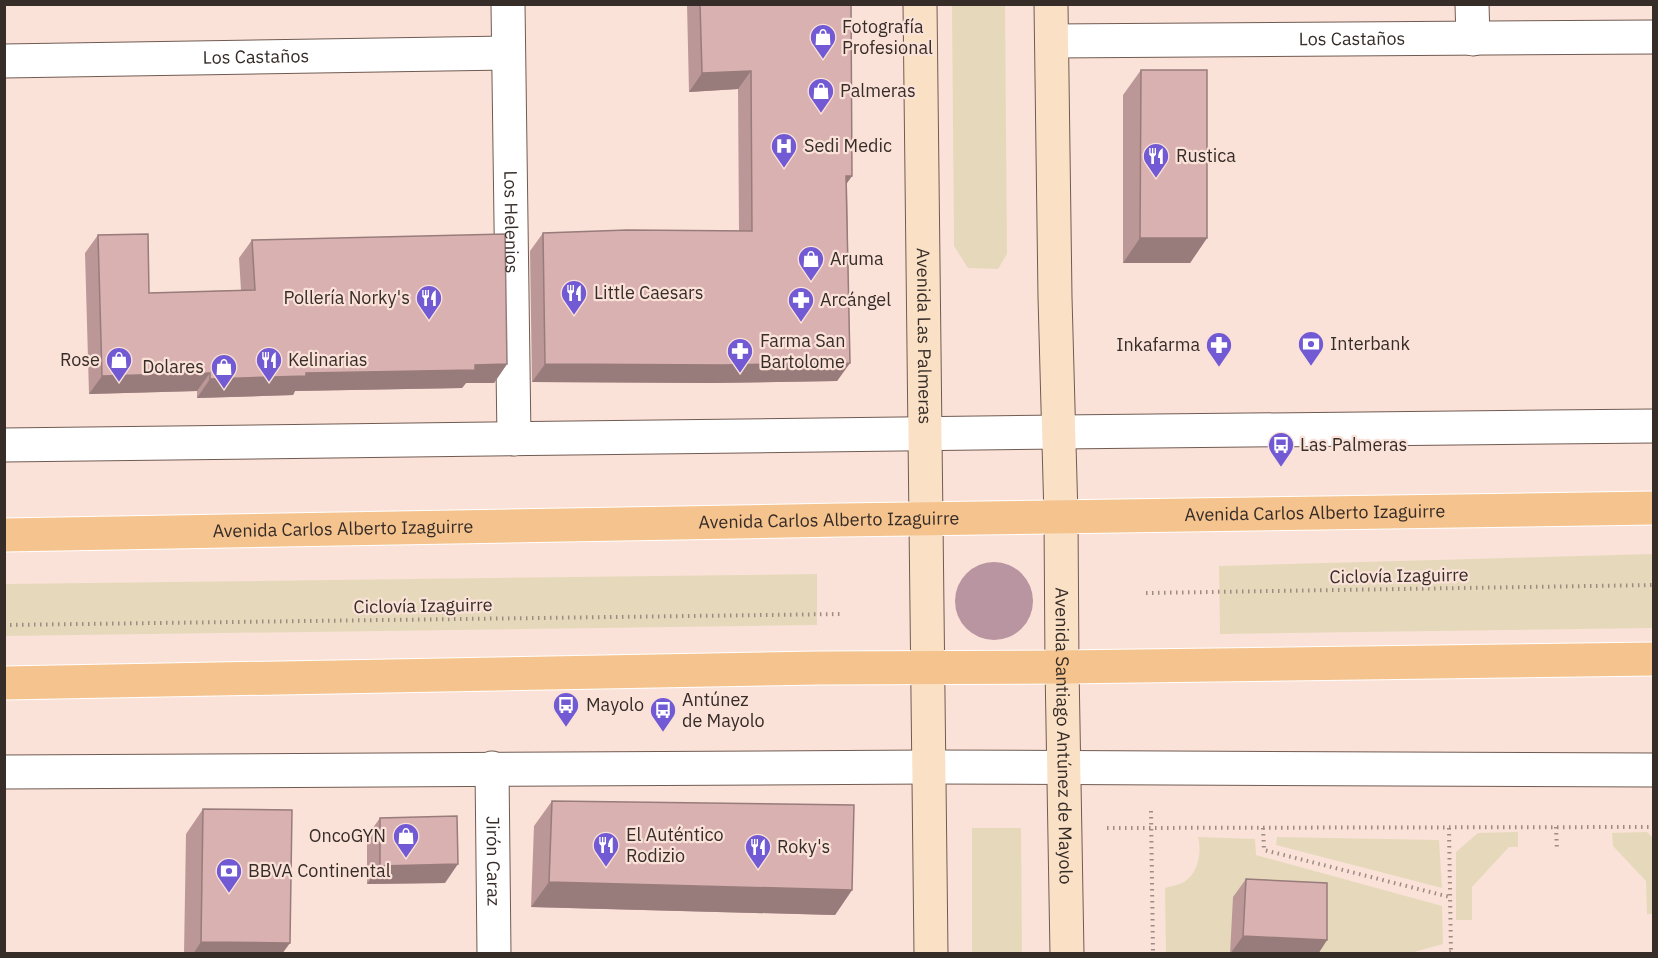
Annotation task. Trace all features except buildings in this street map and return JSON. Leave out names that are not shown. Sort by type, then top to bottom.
[{"type":"main road","name":"Avenida Las Palmeras","points":[[920,4],[927,666]]},
{"type":"main road","points":[[1051,4],[1061,518]]},
{"type":"main road","name":"Avenida Carlos Alberto Izaguirre","points":[[4,535],[926,518],[1061,518],[1653,508]]},
{"type":"main road","name":"Avenida Santiago Antúnez de Mayolo","points":[[1061,518],[1067,954]]},
{"type":"main road","points":[[4,683],[927,666],[1062,667],[1653,659]]},
{"type":"main road","points":[[927,666],[931,954]]},
{"type":"street","name":"Los Helenios","points":[[508,4],[514,439]]},
{"type":"street","points":[[1472,4],[1473,39]]},
{"type":"street","name":"Los Castaños","points":[[1052,41],[1653,37]]},
{"type":"street","name":"Los Castaños","points":[[4,61],[507,53]]},
{"type":"street","points":[[4,445],[1653,426]]},
{"type":"street","points":[[4,772],[929,767],[1653,770]]},
{"type":"street","name":"Jirón Caraz","points":[[492,768],[494,954]]},
{"type":"path","name":"Ciclovía Izaguirre","points":[[1146,593],[1653,585]]},
{"type":"path","name":"Ciclovía Izaguirre","points":[[4,624],[842,615]]},
{"type":"path","points":[[1150,768],[1153,954]]},
{"type":"path","points":[[1556,827],[1557,851]]},
{"type":"path","points":[[1064,828],[1653,827]]},
{"type":"path","points":[[1263,828],[1264,850],[1450,897]]},
{"type":"path","points":[[1444,954],[1451,953],[1449,828]]},
{"type":"shaded area","points":[[952,5],[1005,5],[1007,254],[998,269],[968,268],[954,246]]},
{"type":"shaded area","points":[[1653,554],[1653,628],[1220,634],[1219,566]]},
{"type":"shaded area","points":[[986,562],[1002,562],[1016,568],[1027,579],[1033,593],[1033,609],[1027,623],[1016,634],[1002,640],[986,640],[972,634],[961,623],[955,609],[955,593],[961,579],[972,568]]},
{"type":"shaded area","points":[[817,574],[817,625],[5,636],[5,584]]},
{"type":"shaded area","points":[[972,828],[1021,828],[1022,953],[972,953]]},
{"type":"shaded area","points":[[1518,832],[1518,847],[1509,847],[1472,887],[1472,920],[1456,920],[1456,852],[1478,833]]},
{"type":"shaded area","points":[[1647,832],[1653,838],[1653,914],[1647,914],[1646,881],[1613,846],[1612,833]]},
{"type":"shaded area","points":[[1198,837],[1255,839],[1256,855],[1442,906],[1443,944],[1407,954],[1166,953],[1165,888],[1184,882],[1193,873],[1199,856]]},
{"type":"shaded area","points":[[1277,837],[1439,840],[1442,888],[1276,845]]},
{"type":"place","name":"Fotografía Profesional","points":[[823,60]]},
{"type":"place","name":"Palmeras","points":[[821,114]]},
{"type":"place","name":"Sedi Medic","points":[[784,169]]},
{"type":"place","name":"Rustica","points":[[1156,179]]},
{"type":"place","name":"Aruma","points":[[811,282]]},
{"type":"place","name":"Little Caesars","points":[[574,316]]},
{"type":"place","name":"Pollería Norky's","points":[[429,321]]},
{"type":"place","name":"Arcángel","points":[[801,323]]},
{"type":"place","name":"Interbank","points":[[1311,367]]},
{"type":"place","name":"Inkafarma","points":[[1219,368]]},
{"type":"place","name":"Farma San Bartolome","points":[[740,374]]},
{"type":"place","name":"Rose","points":[[119,383]]},
{"type":"place","name":"Kelinarias","points":[[269,383]]},
{"type":"place","name":"Dolares","points":[[224,390]]},
{"type":"place","name":"Las Palmeras","points":[[1281,468]]},
{"type":"place","name":"Mayolo","points":[[566,728]]},
{"type":"place","name":"Antúnez de Mayolo","points":[[663,733]]},
{"type":"place","name":"OncoGYN","points":[[406,859]]},
{"type":"place","name":"El Auténtico Rodizio","points":[[606,868]]},
{"type":"place","name":"Roky's","points":[[758,870]]},
{"type":"place","name":"BBVA Continental","points":[[229,894]]}]
